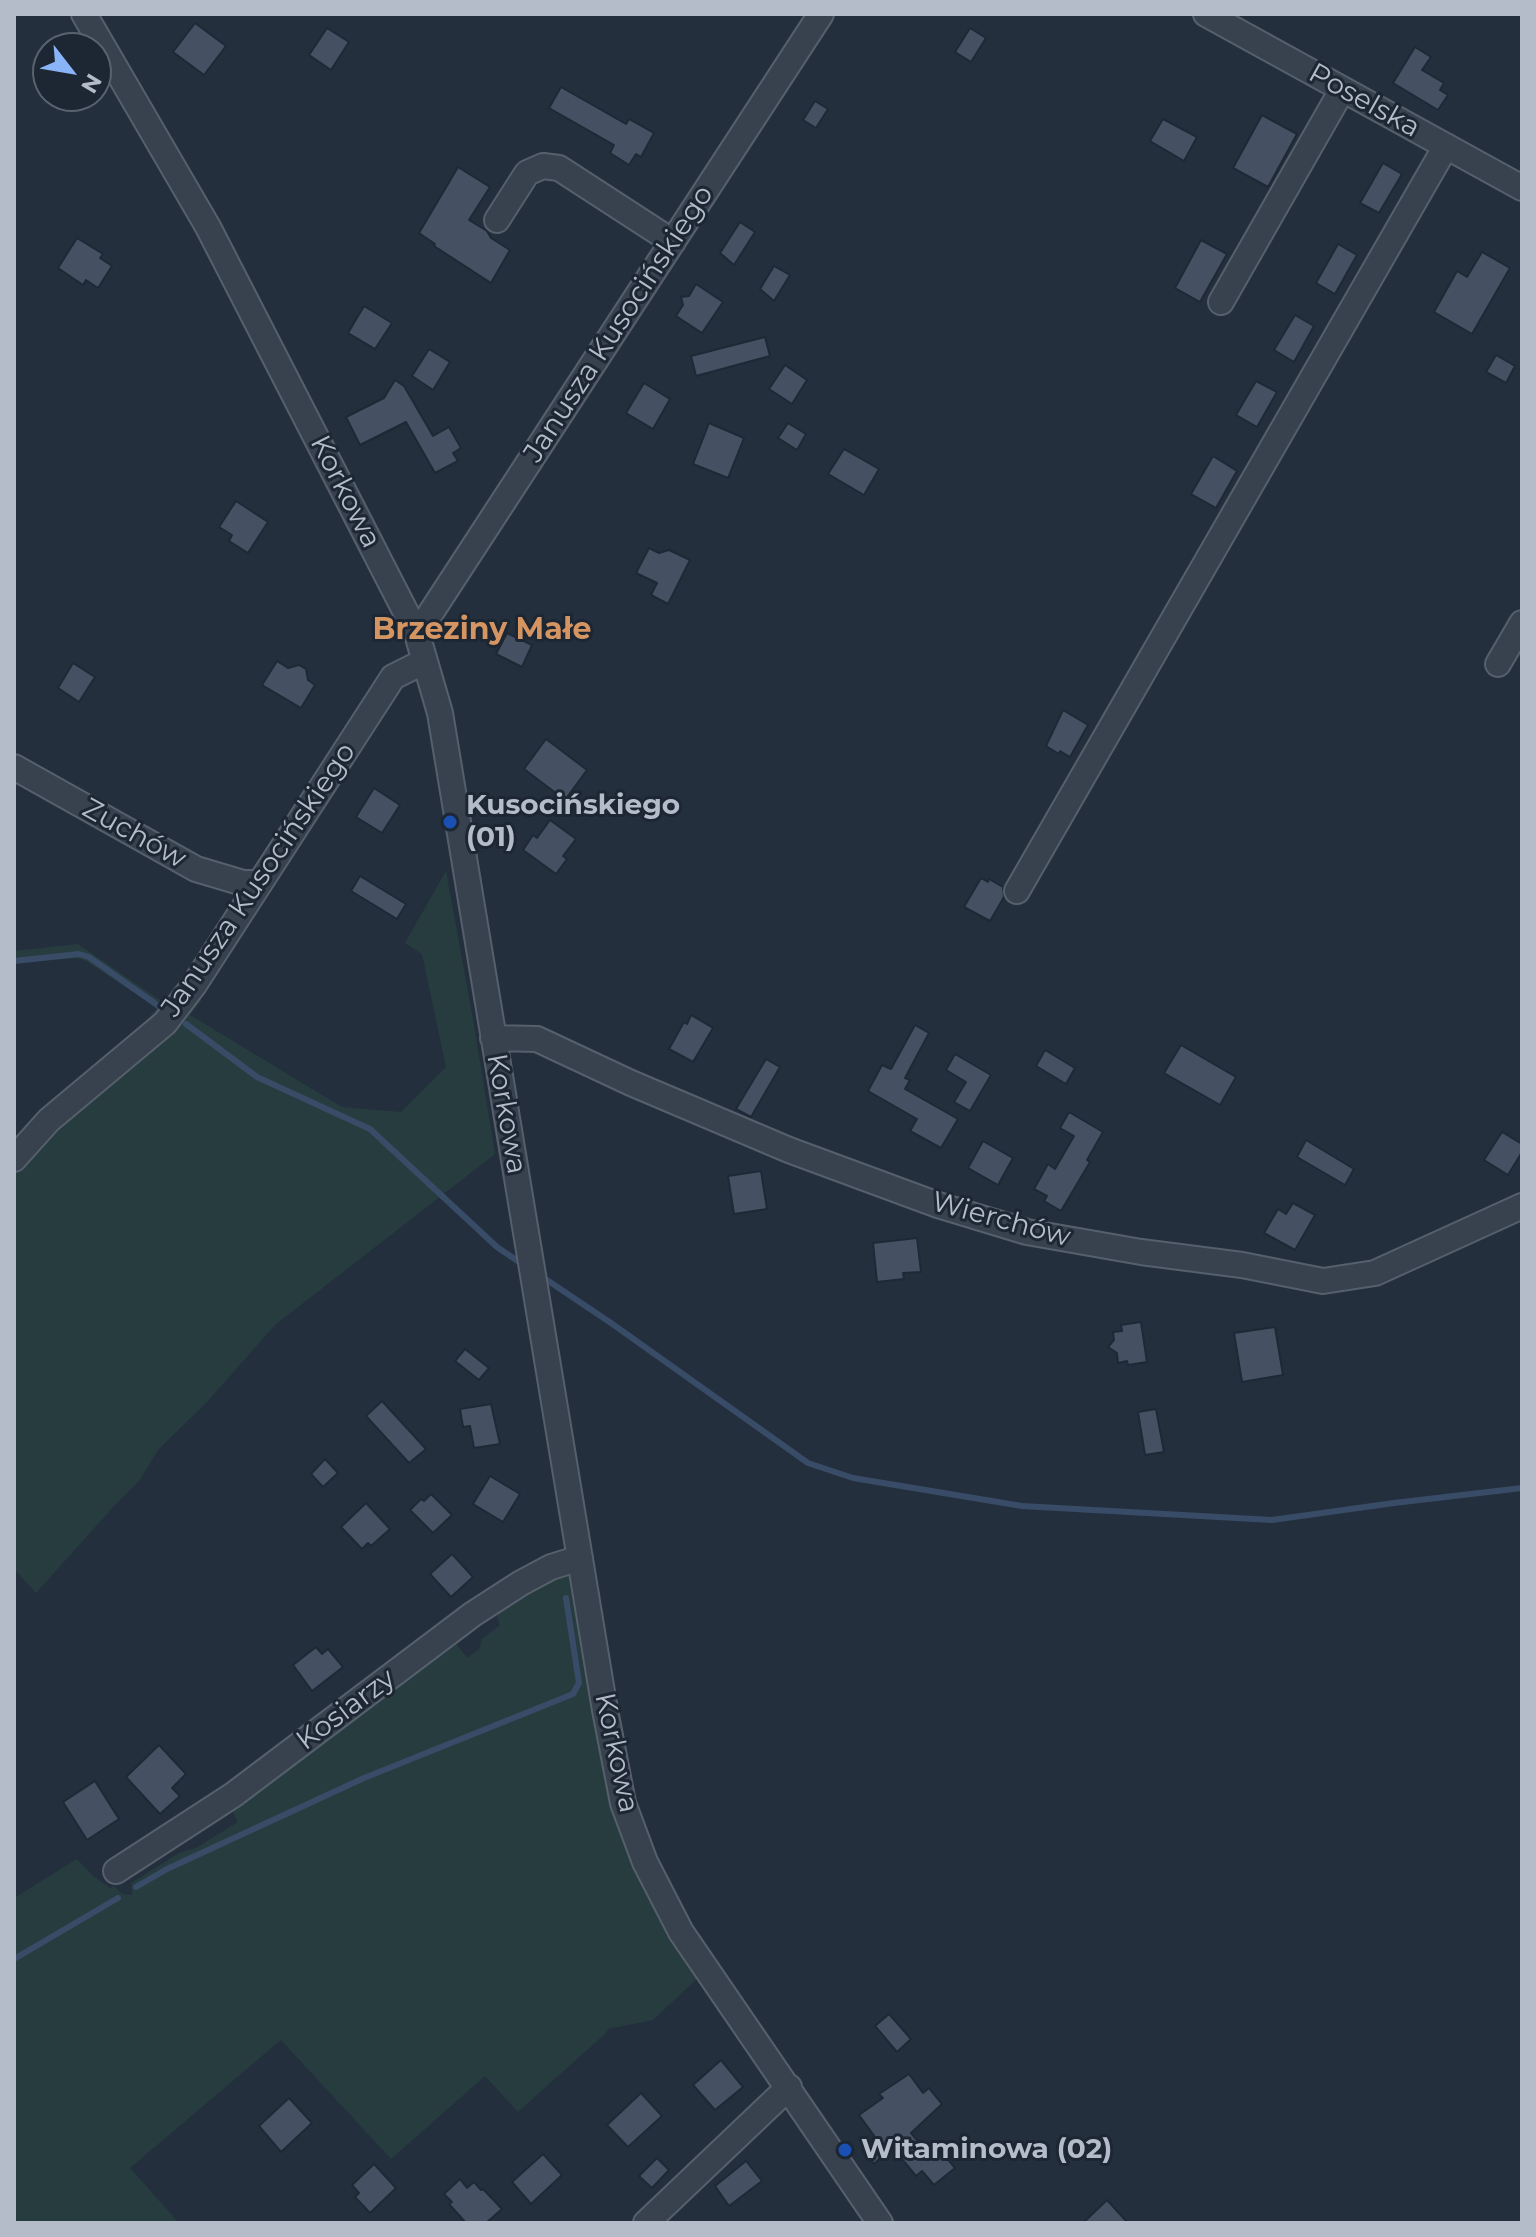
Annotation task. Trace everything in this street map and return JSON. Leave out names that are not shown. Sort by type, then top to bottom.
[{"type":"street","name":"Korkowa","points":[[84,14],[208,227],[417,634],[440,713],[623,1803],[645,1862],[681,1932],[880,2223]]},
{"type":"street","name":"Janusza Kusocińskiego","points":[[417,634],[821,14]]},
{"type":"street","name":"Poselska","points":[[1206,14],[1522,188]]},
{"type":"street","points":[[1221,302],[1342,90]]},
{"type":"street","points":[[1017,891],[1446,146]]},
{"type":"street","points":[[497,220],[527,173],[543,166],[559,168],[673,242]]},
{"type":"street","points":[[1498,664],[1522,623]]},
{"type":"street","name":"Janusza Kusocińskiego","points":[[14,1159],[49,1120],[165,1023],[194,985],[393,677],[425,661]]},
{"type":"street","name":"Zuchów","points":[[14,767],[196,869],[243,883],[260,883]]},
{"type":"street","name":"Wierchów","points":[[493,1038],[537,1039],[789,1150],[938,1205],[1027,1232],[1141,1252],[1242,1265],[1323,1281],[1375,1273],[1522,1206]]},
{"type":"street","name":"Kosiarzy","points":[[116,1871],[233,1795],[485,1606],[551,1567],[580,1558]]},
{"type":"street","points":[[646,2223],[789,2087]]},
{"type":"green space","points":[[446,871],[495,1154],[275,1325],[207,1402],[158,1450],[140,1480],[36,1593],[14,1569],[14,1164],[194,1000],[202,1000],[190,1015],[342,1107],[401,1112],[446,1067],[422,954],[405,943]]},
{"type":"green space","points":[[78,944],[170,1007],[125,1046],[157,1008],[77,958],[14,963],[14,951]]},
{"type":"green space","points":[[572,1573],[592,1697],[700,1976],[653,2020],[608,2029],[518,2112],[485,2076],[391,2159],[281,2040],[130,2168],[179,2223],[14,2223],[14,1898],[77,1859],[110,1888],[114,1886],[122,1894],[132,1895],[131,1883],[238,1822],[230,1806],[452,1638],[467,1658],[479,1649],[482,1639],[500,1625],[497,1617],[500,1608],[540,1578]]},
{"type":"building","points":[[195,23],[226,46],[204,75],[173,52]]},
{"type":"building","points":[[327,28],[349,42],[331,70],[309,55]]},
{"type":"building","points":[[970,28],[986,38],[971,62],[955,52]]},
{"type":"building","points":[[1415,47],[1431,57],[1422,70],[1444,83],[1440,90],[1448,95],[1438,110],[1393,83]]},
{"type":"building","points":[[561,87],[626,124],[629,119],[654,133],[641,157],[636,154],[629,165],[610,153],[614,145],[549,108]]},
{"type":"building","points":[[815,101],[828,109],[816,128],[803,120]]},
{"type":"building","points":[[1262,115],[1297,134],[1268,187],[1233,168]]},
{"type":"building","points":[[1163,119],[1197,137],[1184,161],[1150,141]]},
{"type":"building","points":[[1383,163],[1402,174],[1379,213],[1360,203]]},
{"type":"building","points":[[458,167],[490,187],[469,220],[510,250],[491,283],[419,233]]},
{"type":"building","points":[[740,222],[755,232],[734,265],[720,253]]},
{"type":"building","points":[[77,238],[103,254],[100,258],[112,266],[98,288],[86,280],[83,285],[58,268]]},
{"type":"building","points":[[1201,240],[1227,254],[1200,302],[1175,288]]},
{"type":"building","points":[[1338,244],[1357,255],[1335,294],[1316,283]]},
{"type":"building","points":[[1482,252],[1510,268],[1472,334],[1434,312],[1457,271],[1467,277]]},
{"type":"building","points":[[774,266],[790,275],[774,301],[760,289]]},
{"type":"building","points":[[696,284],[723,302],[702,333],[676,316],[683,305],[681,297],[689,296]]},
{"type":"building","points":[[364,306],[392,323],[375,349],[348,333]]},
{"type":"building","points":[[1295,315],[1314,326],[1294,362],[1274,350]]},
{"type":"building","points":[[765,337],[770,356],[696,376],[691,356]]},
{"type":"building","points":[[429,349],[450,362],[433,390],[412,376]]},
{"type":"building","points":[[1496,355],[1515,366],[1506,383],[1486,372]]},
{"type":"building","points":[[785,365],[807,380],[792,404],[769,389]]},
{"type":"building","points":[[395,380],[404,386],[433,436],[449,427],[461,448],[453,453],[458,461],[435,473],[406,422],[360,445],[346,417],[384,398]]},
{"type":"building","points":[[1256,381],[1277,392],[1257,427],[1236,415]]},
{"type":"building","points":[[644,383],[670,399],[653,429],[626,413]]},
{"type":"building","points":[[709,423],[744,438],[728,478],[693,464]]},
{"type":"building","points":[[788,423],[806,434],[797,450],[778,438]]},
{"type":"building","points":[[844,449],[879,469],[864,495],[828,474]]},
{"type":"building","points":[[1213,456],[1237,471],[1216,508],[1191,494]]},
{"type":"building","points":[[236,501],[268,522],[248,553],[229,541],[232,535],[219,527]]},
{"type":"building","points":[[649,548],[659,553],[669,550],[690,560],[668,604],[651,595],[657,583],[636,573]]},
{"type":"building","points":[[507,633],[532,645],[522,667],[496,654]]},
{"type":"building","points":[[277,661],[288,668],[299,665],[306,669],[308,680],[315,685],[301,708],[262,685]]},
{"type":"building","points":[[73,663],[95,677],[79,702],[58,688]]},
{"type":"building","points":[[1063,710],[1088,725],[1070,757],[1046,746]]},
{"type":"building","points":[[546,739],[587,770],[565,800],[524,769]]},
{"type":"building","points":[[374,788],[400,805],[382,833],[356,817]]},
{"type":"building","points":[[550,820],[576,839],[563,856],[567,859],[556,874],[523,850],[533,835],[537,838]]},
{"type":"building","points":[[360,876],[406,904],[397,919],[351,891]]},
{"type":"building","points":[[981,878],[1003,887],[1004,897],[990,921],[964,907]]},
{"type":"building","points":[[691,1015],[713,1028],[693,1062],[669,1049]]},
{"type":"building","points":[[915,1025],[929,1033],[905,1078],[910,1080],[905,1089],[958,1119],[941,1148],[910,1131],[917,1119],[868,1091],[882,1065],[891,1069]]},
{"type":"building","points":[[1181,1045],[1236,1077],[1220,1105],[1164,1073]]},
{"type":"building","points":[[1045,1050],[1075,1068],[1066,1084],[1036,1066]]},
{"type":"building","points":[[955,1054],[991,1075],[970,1111],[954,1102],[966,1082],[946,1070]]},
{"type":"building","points":[[766,1059],[780,1067],[751,1117],[736,1109]]},
{"type":"building","points":[[1069,1112],[1103,1132],[1087,1160],[1090,1162],[1061,1211],[1044,1201],[1047,1196],[1034,1189],[1048,1164],[1055,1169],[1074,1136],[1060,1128]]},
{"type":"building","points":[[1502,1132],[1522,1144],[1522,1152],[1508,1175],[1484,1160]]},
{"type":"building","points":[[1306,1140],[1354,1169],[1345,1185],[1297,1157]]},
{"type":"building","points":[[983,1141],[1013,1158],[998,1185],[968,1168]]},
{"type":"building","points":[[761,1171],[767,1209],[734,1214],[728,1176]]},
{"type":"building","points":[[1293,1203],[1315,1215],[1295,1250],[1264,1233],[1278,1209],[1286,1214]]},
{"type":"building","points":[[917,1238],[921,1272],[903,1273],[904,1279],[877,1282],[873,1243]]},
{"type":"building","points":[[1141,1322],[1147,1362],[1118,1363],[1117,1353],[1108,1347],[1114,1340],[1113,1332],[1122,1331],[1121,1325]]},
{"type":"building","points":[[1275,1327],[1283,1375],[1242,1382],[1234,1333]]},
{"type":"building","points":[[465,1349],[489,1368],[479,1380],[455,1361]]},
{"type":"building","points":[[382,1401],[426,1449],[409,1463],[366,1416]]},
{"type":"building","points":[[491,1404],[500,1444],[474,1448],[470,1426],[463,1427],[460,1409]]},
{"type":"building","points":[[1156,1409],[1164,1452],[1145,1455],[1138,1412]]},
{"type":"building","points":[[325,1459],[338,1473],[323,1487],[311,1474]]},
{"type":"building","points":[[490,1476],[520,1494],[503,1522],[473,1504]]},
{"type":"building","points":[[431,1494],[452,1515],[433,1533],[410,1510]]},
{"type":"building","points":[[366,1503],[390,1529],[371,1546],[368,1543],[362,1549],[341,1527]]},
{"type":"building","points":[[452,1554],[473,1577],[451,1597],[430,1574]]},
{"type":"building","points":[[316,1647],[322,1654],[328,1649],[343,1667],[312,1691],[293,1665]]},
{"type":"building","points":[[159,1745],[186,1774],[172,1788],[180,1796],[160,1814],[126,1777]]},
{"type":"building","points":[[95,1781],[119,1819],[87,1840],[63,1802]]},
{"type":"building","points":[[889,2014],[911,2039],[897,2052],[875,2026]]},
{"type":"building","points":[[721,2060],[743,2087],[715,2110],[693,2085]]},
{"type":"building","points":[[909,2074],[923,2093],[929,2088],[942,2104],[911,2133],[933,2159],[942,2152],[955,2168],[934,2185],[922,2171],[916,2176],[892,2147],[874,2164],[862,2150],[875,2137],[859,2115],[883,2098],[879,2094]]},
{"type":"building","points":[[641,2093],[662,2116],[628,2147],[607,2125]]},
{"type":"building","points":[[289,2098],[312,2123],[281,2152],[259,2126]]},
{"type":"building","points":[[543,2154],[562,2175],[531,2204],[512,2182]]},
{"type":"building","points":[[657,2158],[669,2170],[652,2188],[639,2176]]},
{"type":"building","points":[[746,2161],[762,2181],[729,2206],[715,2186]]},
{"type":"building","points":[[374,2164],[396,2188],[370,2213],[355,2197],[359,2193],[352,2185]]},
{"type":"building","points":[[460,2179],[467,2188],[474,2182],[502,2209],[486,2223],[466,2223],[444,2194]]},
{"type":"building","points":[[1107,2200],[1128,2223],[1083,2223]]},
{"type":"waterway","points":[[14,961],[79,954],[89,957],[160,1007]]},
{"type":"waterway","points":[[186,1024],[257,1077],[370,1129],[497,1247],[525,1266]]},
{"type":"waterway","points":[[541,1276],[808,1463],[853,1478],[1022,1506],[1272,1520],[1522,1488]]},
{"type":"waterway","points":[[136,1887],[167,1869],[364,1778],[573,1694],[579,1683],[566,1598]]},
{"type":"waterway","points":[[14,1959],[118,1898]]},
{"type":"place","name":"Kusocińskiego (01)","points":[[450,822]]},
{"type":"place","name":"Witaminowa (02)","points":[[845,2150]]},
{"type":"district","name":"Brzeziny Małe","points":[[482,630]]}]
